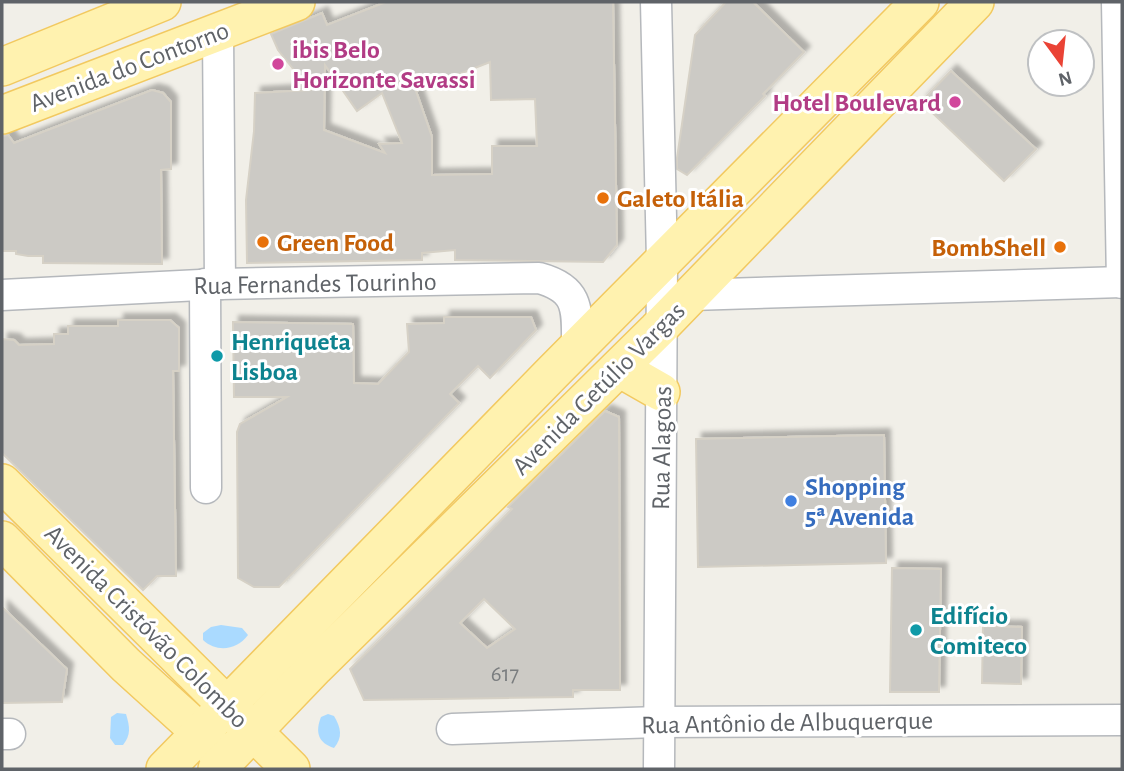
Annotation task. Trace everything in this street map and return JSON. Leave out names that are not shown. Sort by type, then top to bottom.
[{"type":"main road","name":"Avenida do Contorno","points":[[2,67],[162,2]]},
{"type":"main road","name":"Avenida do Contorno","points":[[2,115],[296,2]]},
{"type":"main road","name":"Avenida Getúlio Vargas","points":[[165,769],[662,261],[920,2]]},
{"type":"main road","name":"Avenida Getúlio Vargas","points":[[225,766],[253,731],[654,333],[975,2]]},
{"type":"main road","points":[[662,261],[691,295]]},
{"type":"main road","points":[[614,311],[626,314],[654,333]]},
{"type":"main road","points":[[619,368],[661,392]]},
{"type":"main road","name":"Avenida Cristóvão Colombo","points":[[2,483],[291,769]]},
{"type":"main road","name":"Avenida Cristóvão Colombo","points":[[2,540],[126,665],[200,733],[225,766]]},
{"type":"street","name":"Rua Alagoas","points":[[656,2],[662,261],[654,333],[661,392],[659,769]]},
{"type":"street","points":[[691,295],[1122,283],[1117,2]]},
{"type":"street","points":[[206,488],[218,32]]},
{"type":"street","name":"Rua Fernandes Tourinho","points":[[2,295],[212,284],[539,278],[558,283],[568,291],[577,317],[578,347]]},
{"type":"street","name":"Rua Antônio de Albuquerque","points":[[452,729],[658,723],[1122,719]]},
{"type":"water","points":[[221,625],[242,628],[248,635],[238,644],[227,648],[214,647],[203,640],[203,633],[211,627]]},
{"type":"water","points":[[117,713],[126,714],[128,723],[129,734],[123,745],[115,745],[110,738],[111,717]]},
{"type":"water","points":[[328,714],[334,716],[339,728],[339,740],[334,748],[321,740],[318,732],[321,717]]},
{"type":"building","points":[[386,2],[613,2],[617,245],[603,262],[455,260],[455,250],[422,253],[422,260],[247,263],[246,200],[254,131],[255,93],[310,90],[278,50],[271,34],[322,13],[327,25]],"holes":[[[490,62],[491,100],[535,99],[537,146],[492,146],[492,174],[432,175],[432,137],[416,91]],[[325,65],[357,111],[382,93],[402,143],[379,144],[385,153],[324,130]]]},
{"type":"building","points":[[726,2],[753,2],[804,52],[687,175],[677,169],[677,158],[695,35]]},
{"type":"building","points":[[951,71],[1036,149],[1004,181],[921,102]]},
{"type":"building","points":[[152,90],[163,93],[171,102],[171,169],[161,170],[162,264],[43,263],[43,256],[2,251],[2,136],[8,135],[14,143]]},
{"type":"building","points":[[444,317],[531,317],[536,330],[490,378],[478,366],[450,394],[459,403],[279,587],[254,587],[238,578],[237,432],[240,424],[287,397],[234,397],[233,322],[353,324],[354,383],[378,384],[409,352],[407,324],[444,323]]},
{"type":"building","points":[[118,320],[170,320],[179,328],[179,371],[173,371],[176,576],[157,576],[143,590],[2,453],[2,339],[14,340],[19,345],[54,344],[54,334],[68,334],[68,326],[118,326]]},
{"type":"building","points":[[605,411],[619,417],[620,690],[573,690],[573,697],[364,700],[350,669],[512,509],[508,507]],"holes":[[[484,599],[515,629],[487,648],[460,623]]]},
{"type":"building","name":"Shopping 5ª Avenida","points":[[884,435],[886,563],[698,567],[696,439]]},
{"type":"building","name":"Edifício Comiteco","points":[[892,568],[941,569],[939,692],[890,692]]},
{"type":"building","points":[[2,607],[67,669],[62,702],[2,703]]},
{"type":"building","points":[[983,626],[1022,627],[1021,684],[982,683]]},
{"type":"place","name":"ibis Belo Horizonte Savassi","points":[[278,64]]},
{"type":"place","name":"Hotel Boulevard","points":[[955,102]]},
{"type":"place","name":"Galeto Itália","points":[[603,198]]},
{"type":"place","name":"Green Food","points":[[263,242]]},
{"type":"place","name":"BombShell","points":[[1060,247]]},
{"type":"place","name":"Henriqueta Lisboa","points":[[217,356]]},
{"type":"place","name":"Shopping 5ª Avenida","points":[[791,501]]},
{"type":"place","name":"Edifício Comiteco","points":[[916,630]]}]
